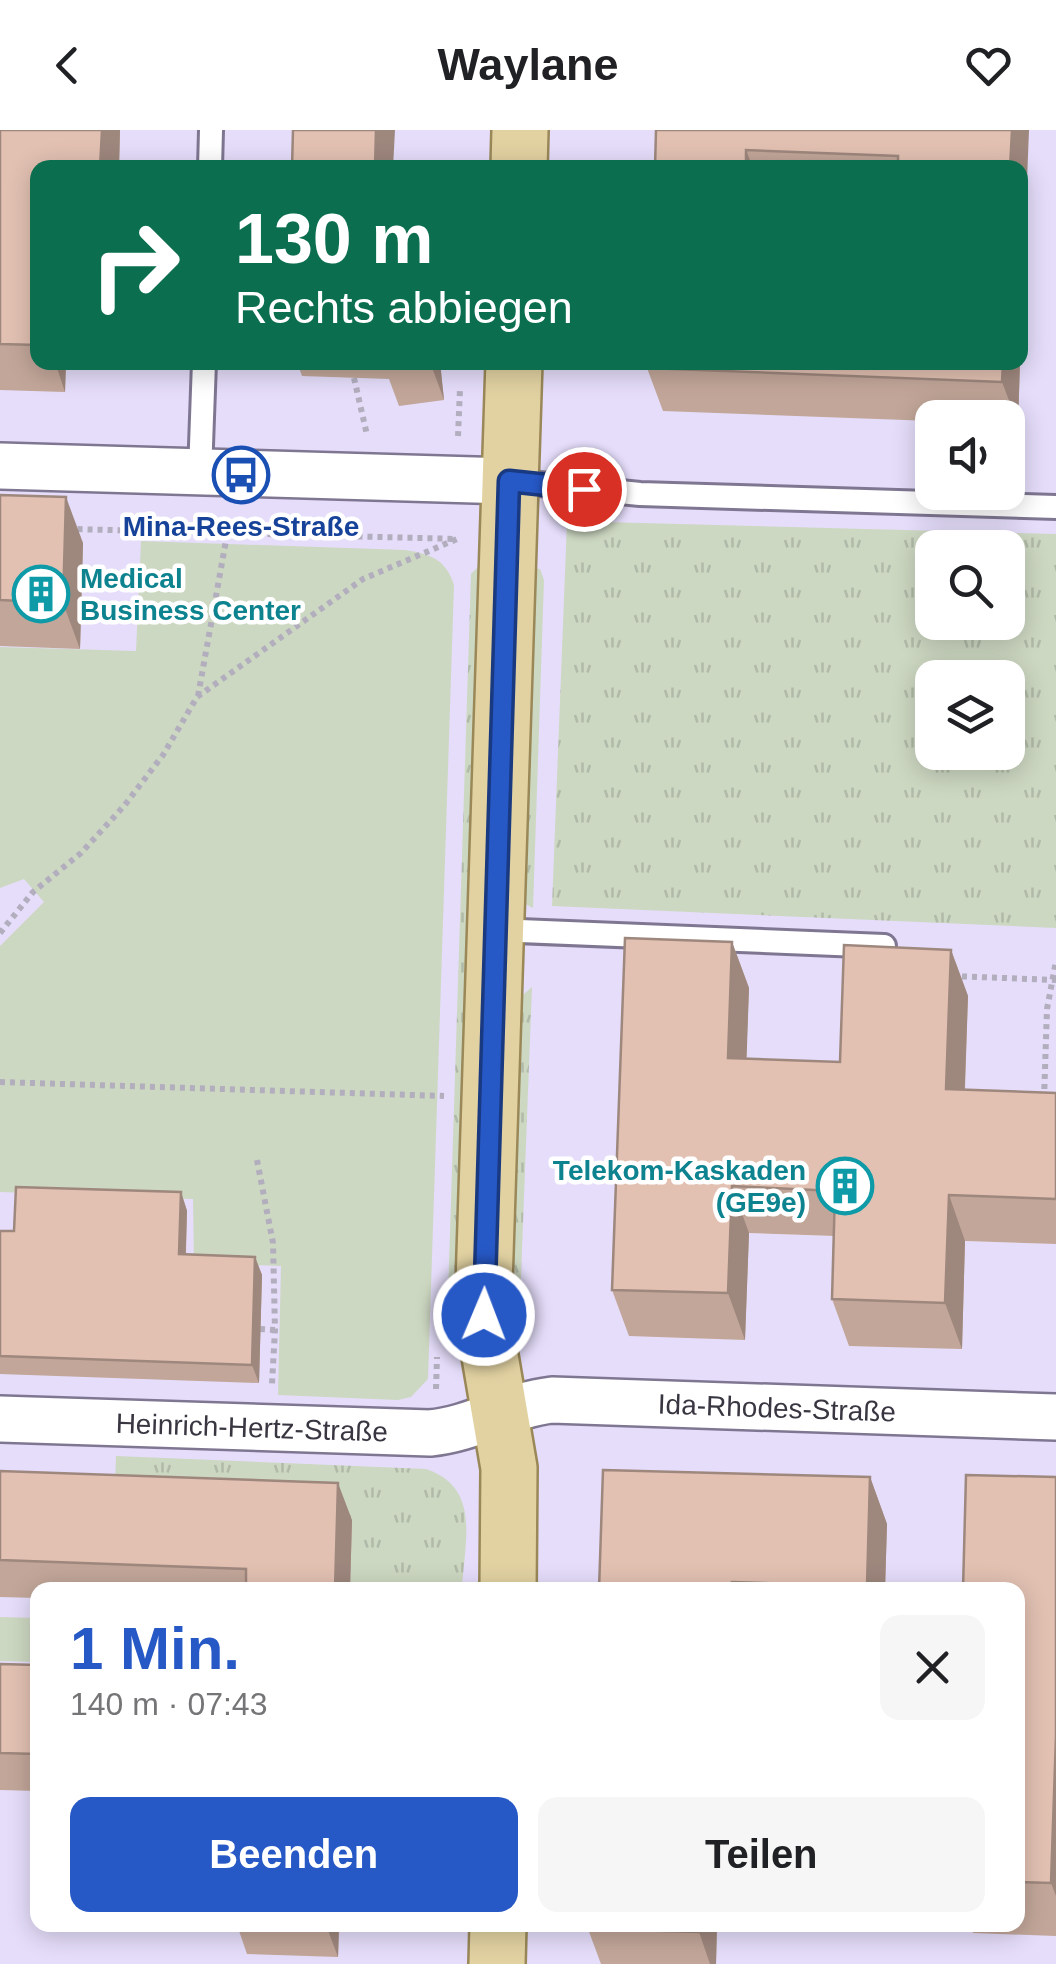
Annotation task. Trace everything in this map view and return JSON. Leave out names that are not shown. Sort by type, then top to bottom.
[{"type":"main road","points":[[519,160],[520,130]]},
{"type":"main road","points":[[508,1582],[511,1493],[506,1440],[484,1315],[514,370]]},
{"type":"main road","points":[[496,1964],[498,1932]]},
{"type":"street","points":[[0,466],[509,481]]},
{"type":"street","name":"Ida-Rhodes-Straße","points":[[499,1414],[552,1400],[1056,1418]]},
{"type":"street","name":"Heinrich-Hertz-Straße","points":[[0,1419],[430,1433],[455,1431],[499,1414]]},
{"type":"lane","points":[[210,160],[211,130]]},
{"type":"lane","points":[[200,474],[204,370]]},
{"type":"lane","points":[[509,481],[640,494],[1056,507]]},
{"type":"lane","points":[[494,930],[884,946]]},
{"type":"path","points":[[354,378],[367,435]]},
{"type":"path","points":[[72,529],[457,539],[364,579],[197,698]]},
{"type":"path","points":[[0,933],[33,892],[81,852],[124,806],[163,755],[197,698],[227,535]]},
{"type":"path","points":[[1044,1101],[1047,1009],[1056,961]]},
{"type":"path","points":[[0,1082],[446,1096]]},
{"type":"path","points":[[257,1160],[273,1242],[272,1386]]},
{"type":"path","points":[[260,1329],[275,1330]]},
{"type":"shaded area","points":[[0,130],[1056,130],[1056,1139],[963,1135],[968,996],[629,1335],[745,1340],[749,1233],[852,1237],[962,1349],[965,1241],[1056,1244],[1056,1964],[0,1964]]},
{"type":"green space","points":[[567,521],[915,530],[915,640],[1025,640],[1025,533],[1056,534],[1056,928],[552,906]]},
{"type":"green space","points":[[141,541],[405,550],[436,559],[454,585],[428,1379],[411,1397],[398,1400],[278,1395],[281,1266],[194,1263],[193,1199],[0,1192],[0,946],[44,902],[24,879],[0,888],[0,647],[136,651]]},
{"type":"green space","points":[[478,567],[486,568],[462,1334],[451,1333],[447,1327],[471,574]]},
{"type":"green space","points":[[529,568],[540,569],[544,580],[533,908],[523,903]]},
{"type":"green space","points":[[532,987],[518,1333],[507,1332],[517,1000]]},
{"type":"green space","points":[[116,1456],[426,1469],[456,1489],[463,1503],[466,1536],[463,1582],[350,1582],[351,1520],[114,1511]]},
{"type":"green space","points":[[0,1617],[30,1618],[30,1662],[0,1661]]},
{"type":"building","points":[[0,130],[102,130],[100,160],[30,160],[30,345],[0,344]]},
{"type":"building","points":[[293,130],[376,130],[375,160],[292,160]]},
{"type":"building","points":[[656,130],[1012,130],[1010,160],[898,160],[898,156],[746,150],[746,160],[655,160]]},
{"type":"building","points":[[698,370],[1003,370],[1002,382]]},
{"type":"building","points":[[0,495],[66,497],[63,603],[0,600]]},
{"type":"building","name":"Telekom-Kaskaden (GE9e)","points":[[625,938],[732,942],[728,1058],[840,1062],[844,945],[951,950],[946,1089],[1056,1093],[1056,1199],[949,1195],[945,1303],[832,1299],[835,1191],[732,1186],[728,1293],[612,1290]]},
{"type":"building","points":[[16,1187],[181,1192],[179,1254],[255,1257],[252,1365],[0,1356],[0,1231],[14,1231]]},
{"type":"building","points":[[603,1470],[870,1477],[867,1582],[599,1582]]},
{"type":"building","points":[[0,1471],[338,1483],[335,1582],[246,1582],[246,1569],[0,1560]]},
{"type":"building","points":[[966,1475],[1056,1477],[1056,1736],[1051,1883],[1025,1882],[1025,1582],[963,1582]]},
{"type":"building","points":[[0,1664],[30,1665],[30,1754],[0,1753]]},
{"type":"place","name":"Mina-Rees-Straße","points":[[241,475]]},
{"type":"place","name":"Medical Business Center","points":[[41,594]]},
{"type":"place","name":"Telekom-Kaskaden (GE9e)","points":[[845,1186]]},
{"type":"route","points":[[484,1315],[509,481],[584,489]]}]
